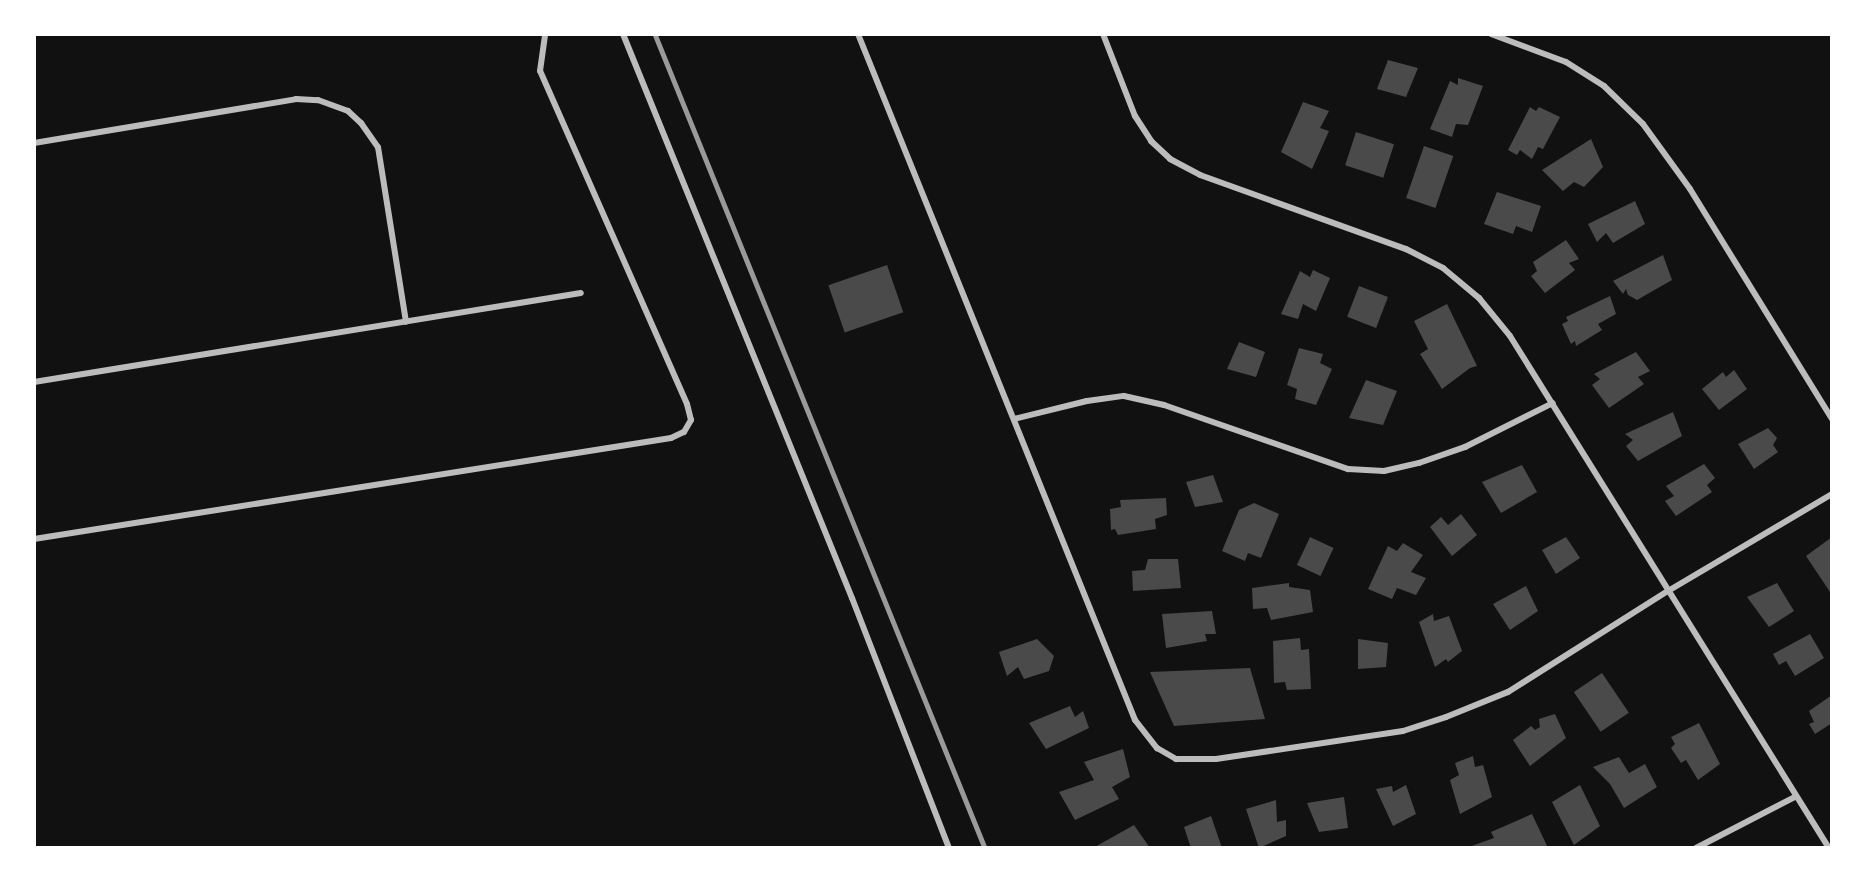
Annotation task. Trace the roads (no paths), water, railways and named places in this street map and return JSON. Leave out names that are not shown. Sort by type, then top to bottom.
[{"type":"street","points":[[34,539],[671,438],[684,432],[691,420],[687,404],[540,71],[545,34]]},
{"type":"street","points":[[623,34],[848,587],[949,848]]},
{"type":"street","points":[[858,34],[1135,720],[1157,748],[1176,759],[1194,760],[1403,731],[1508,692],[1668,591],[1832,494]]},
{"type":"street","points":[[1104,34],[1135,116],[1152,141],[1170,159],[1200,175],[1406,249],[1443,268],[1479,298],[1510,336],[1553,403],[1795,797],[1829,848]]},
{"type":"street","points":[[1491,34],[1566,62],[1604,86],[1643,124],[1690,189],[1832,419]]},
{"type":"street","points":[[34,143],[296,99],[318,100],[348,111],[361,123],[378,147],[406,322]]},
{"type":"street","points":[[34,382],[581,293]]},
{"type":"street","points":[[1014,419],[1087,401],[1124,396],[1164,405],[1348,469],[1384,471],[1419,463],[1465,447],[1553,403]]},
{"type":"street","points":[[1696,848],[1795,797]]},
{"type":"railway","points":[[655,34],[985,848]]}]
